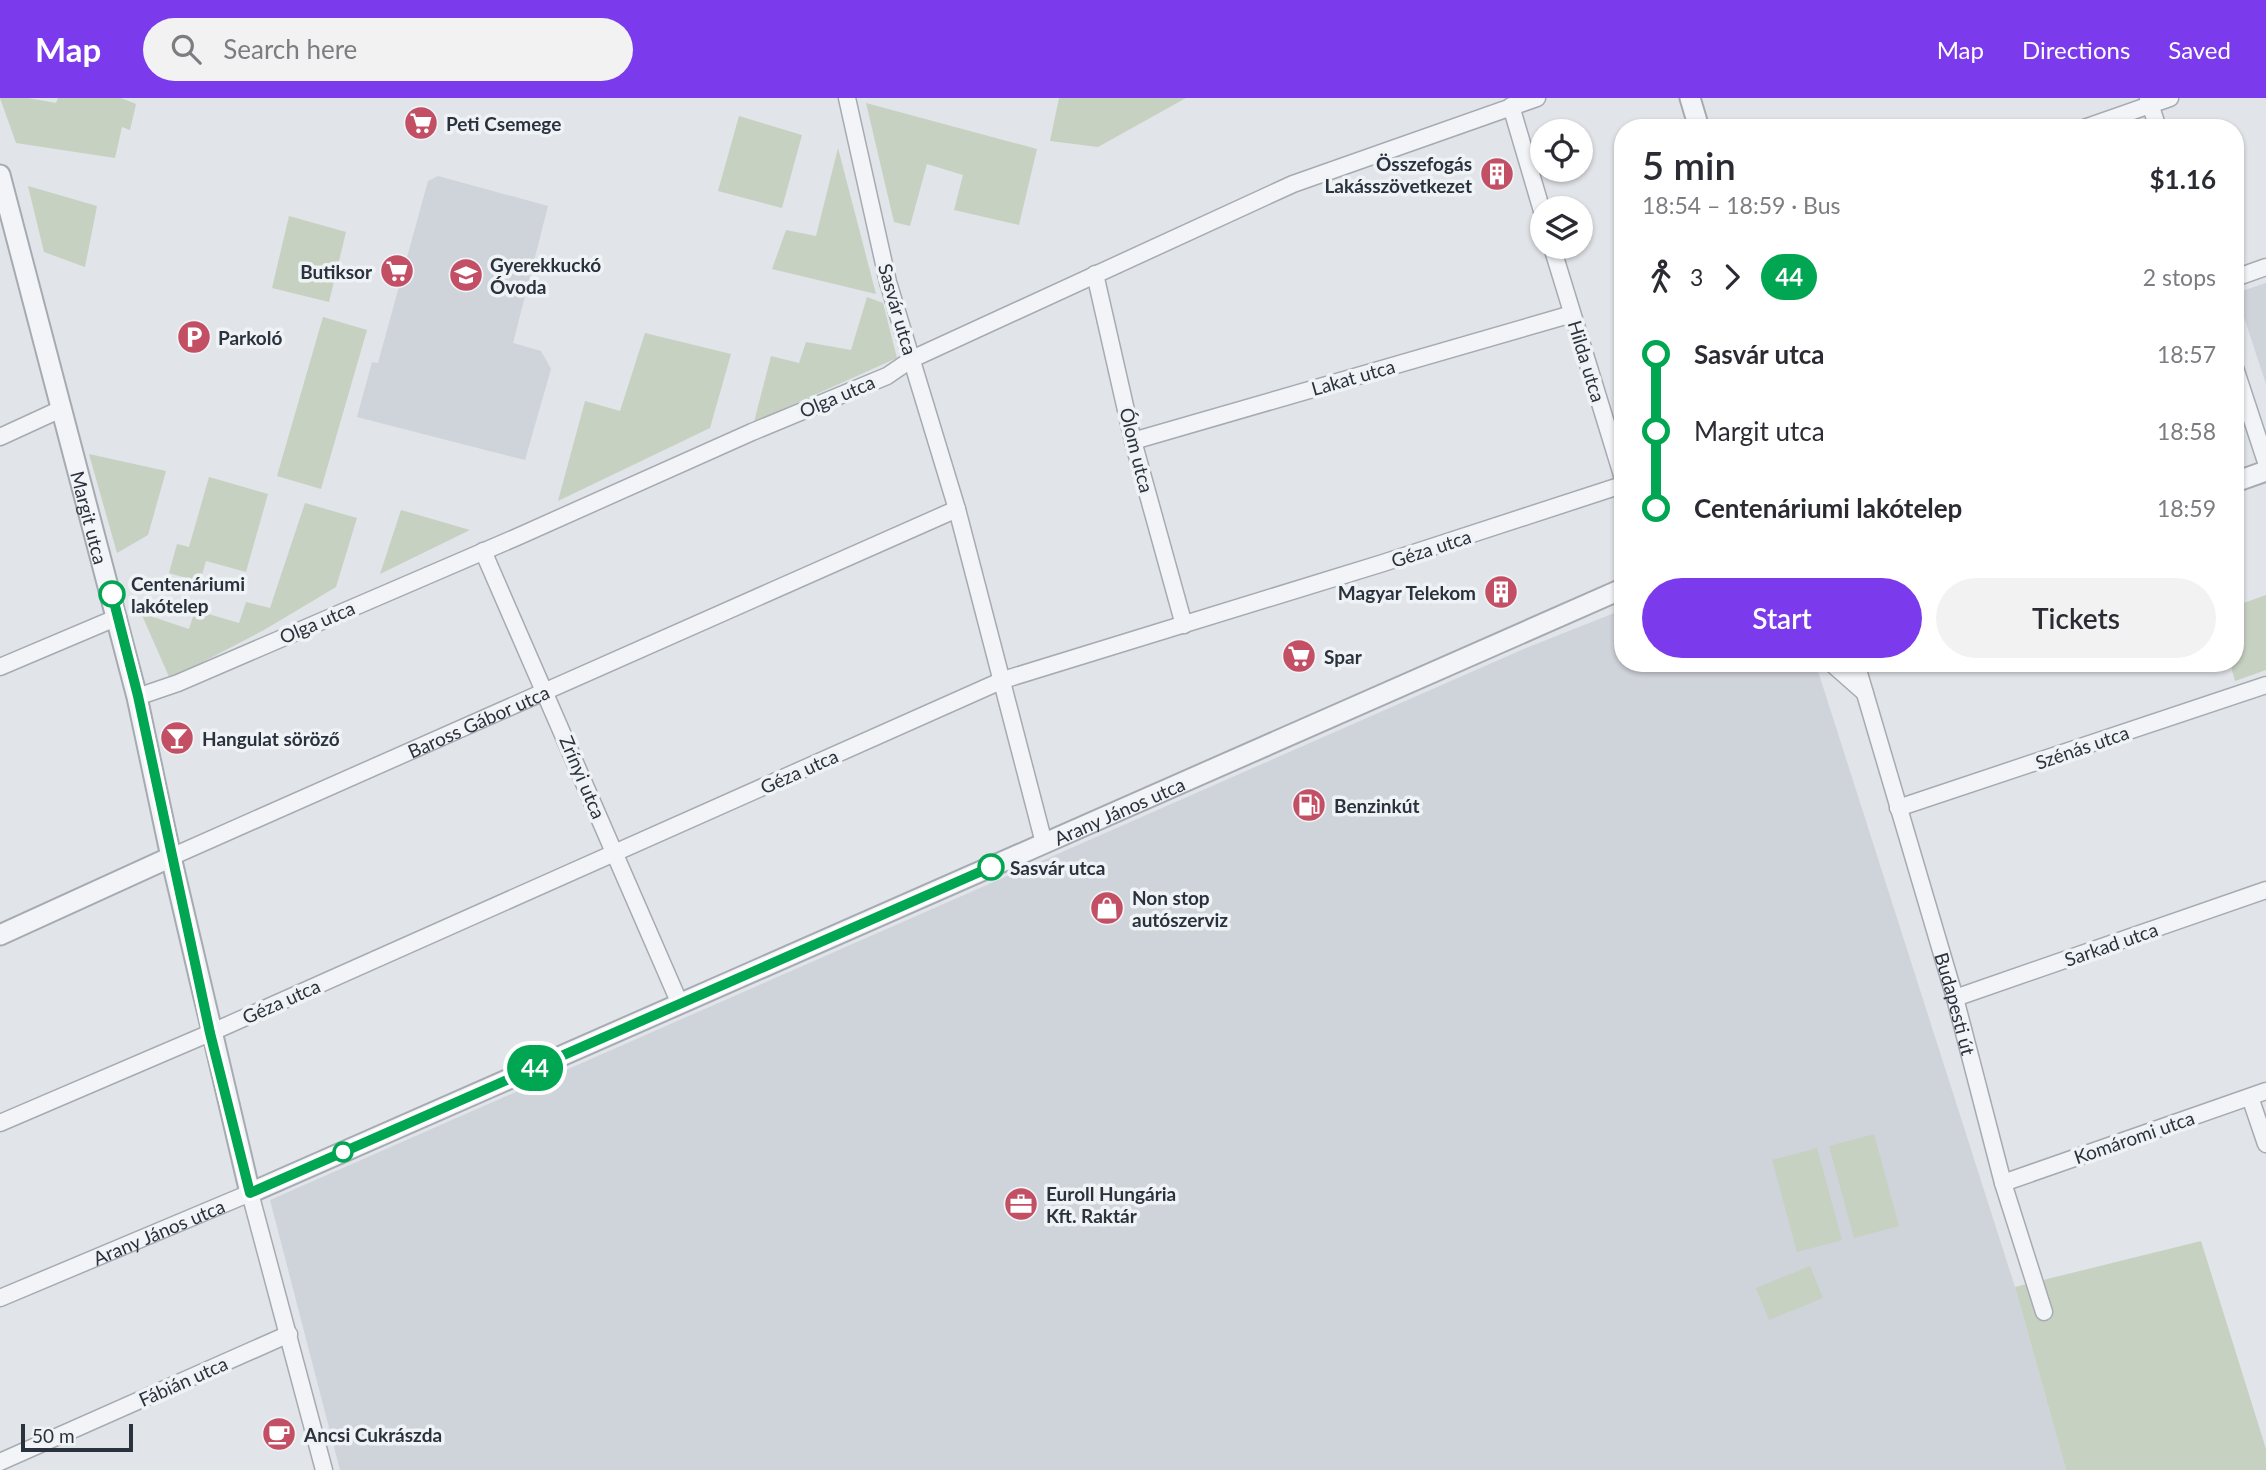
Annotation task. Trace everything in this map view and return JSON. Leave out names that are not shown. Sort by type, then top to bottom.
[{"type":"street","name":"Sasvár utca","points":[[847,98],[888,282],[957,509],[1044,843]]},
{"type":"street","name":"Olga utca","points":[[138,696],[178,683],[752,432],[887,376],[912,359],[1293,184],[1537,98]]},
{"type":"street","points":[[1690,98],[1696,119]]},
{"type":"street","points":[[2106,119],[2149,101],[2170,98]]},
{"type":"street","points":[[2149,101],[2155,119]]},
{"type":"street","points":[[1511,106],[1538,196]]},
{"type":"street","name":"Margit utca","points":[[0,175],[5,215],[61,409],[138,696],[210,1033],[324,1470]]},
{"type":"street","name":"Hilda utca","points":[[1556,259],[1614,449]]},
{"type":"street","points":[[2244,275],[2266,267]]},
{"type":"street","name":"Ólom utca","points":[[1095,274],[1133,441],[1184,625]]},
{"type":"street","name":"Lakat utca","points":[[1133,441],[1572,314]]},
{"type":"street","points":[[2244,395],[2266,462]]},
{"type":"street","points":[[0,437],[61,409]]},
{"type":"street","points":[[2244,479],[2266,471]]},
{"type":"street","name":"Géza utca","points":[[0,1123],[210,1033],[1003,680],[1614,488]]},
{"type":"street","name":"Baross Gábor utca","points":[[0,935],[957,509]]},
{"type":"street","name":"Zrínyi utca","points":[[483,551],[680,1004]]},
{"type":"street","name":"Arany János utca","points":[[0,1298],[250,1193],[1614,592]]},
{"type":"street","points":[[0,667],[118,617]]},
{"type":"street","points":[[1841,672],[1866,695]]},
{"type":"street","name":"Budapesti út","points":[[1859,672],[1955,998],[2003,1183],[2044,1312]]},
{"type":"street","name":"Szénás utca","points":[[1898,808],[2266,685]]},
{"type":"street","name":"Sarkad utca","points":[[1955,998],[2266,890]]},
{"type":"street","name":"Komáromi utca","points":[[2003,1183],[2266,1091]]},
{"type":"street","points":[[2250,1097],[2266,1144]]},
{"type":"street","name":"Fábián utca","points":[[0,1462],[289,1334]]},
{"type":"shaded area","name":"Gyerekkuckó Óvoda","points":[[438,176],[548,206],[513,343],[541,351],[551,369],[525,460],[357,417],[372,362],[378,363],[428,181]]},
{"type":"shaded area","points":[[2266,283],[2266,384],[2244,317],[2244,290]]},
{"type":"shaded area","points":[[1614,613],[1614,672],[1818,672],[2015,1287],[2066,1470],[340,1470],[270,1200],[1526,648]]},
{"type":"green space","points":[[0,98],[28,98],[56,103],[58,98],[121,98],[136,104],[130,130],[122,127],[115,158],[16,143]]},
{"type":"green space","points":[[1059,98],[1186,98],[1098,147],[1050,141]]},
{"type":"green space","points":[[866,103],[1037,149],[1019,225],[954,210],[963,175],[927,164],[910,226],[894,222]]},
{"type":"green space","points":[[739,116],[802,135],[782,208],[718,191]]},
{"type":"green space","points":[[838,148],[876,294],[772,269],[786,230],[816,236]]},
{"type":"green space","points":[[28,186],[97,206],[85,267],[44,252]]},
{"type":"green space","points":[[289,216],[346,232],[329,302],[272,288]]},
{"type":"green space","points":[[867,297],[883,303],[897,358],[754,422],[771,356],[799,363],[806,342],[851,350]]},
{"type":"green space","points":[[323,317],[367,330],[321,489],[277,476]]},
{"type":"green space","points":[[645,333],[731,354],[710,428],[558,501],[585,401],[620,411]]},
{"type":"green space","points":[[89,454],[166,471],[148,535],[117,553]]},
{"type":"green space","points":[[209,477],[268,494],[246,572],[206,561],[200,582],[169,573],[177,544],[189,547]]},
{"type":"green space","points":[[305,503],[357,518],[336,587],[264,630],[170,679],[141,613],[189,629],[195,610],[239,623],[246,602],[270,608]]},
{"type":"green space","points":[[401,510],[470,530],[380,574]]},
{"type":"green space","points":[[2266,595],[2266,670],[2235,681],[2232,672],[2244,672],[2244,603]]},
{"type":"green space","points":[[1874,1134],[1899,1226],[1854,1238],[1829,1146]]},
{"type":"green space","points":[[1817,1148],[1842,1240],[1797,1252],[1772,1160]]},
{"type":"green space","points":[[2201,1241],[2266,1449],[2266,1470],[2066,1470],[2015,1287]]},
{"type":"green space","points":[[1810,1266],[1823,1298],[1769,1320],[1756,1288]]},
{"type":"bus line","name":"44","points":[[112,594],[138,696],[210,1033],[250,1193],[991,867]]},
{"type":"place","name":"Peti Csemege","points":[[421,123]]},
{"type":"place","name":"Összefogás Lakásszövetkezet","points":[[1497,174]]},
{"type":"place","name":"Butiksor","points":[[397,271]]},
{"type":"place","name":"Gyerekkuckó Óvoda","points":[[466,275]]},
{"type":"place","name":"Parkoló","points":[[194,337]]},
{"type":"place","name":"Magyar Telekom","points":[[1501,592]]},
{"type":"place","name":"Centenáriumi lakótelep","points":[[112,594]]},
{"type":"place","name":"Spar","points":[[1299,656]]},
{"type":"place","name":"Hangulat söröző","points":[[177,738]]},
{"type":"place","name":"Benzinkút","points":[[1309,805]]},
{"type":"place","name":"Sasvár utca","points":[[991,867]]},
{"type":"place","name":"Non stop autószerviz","points":[[1107,908]]},
{"type":"place","name":"Euroll Hungária Kft. Raktár","points":[[1021,1204]]},
{"type":"place","name":"Ancsi Cukrászda","points":[[279,1434]]}]
